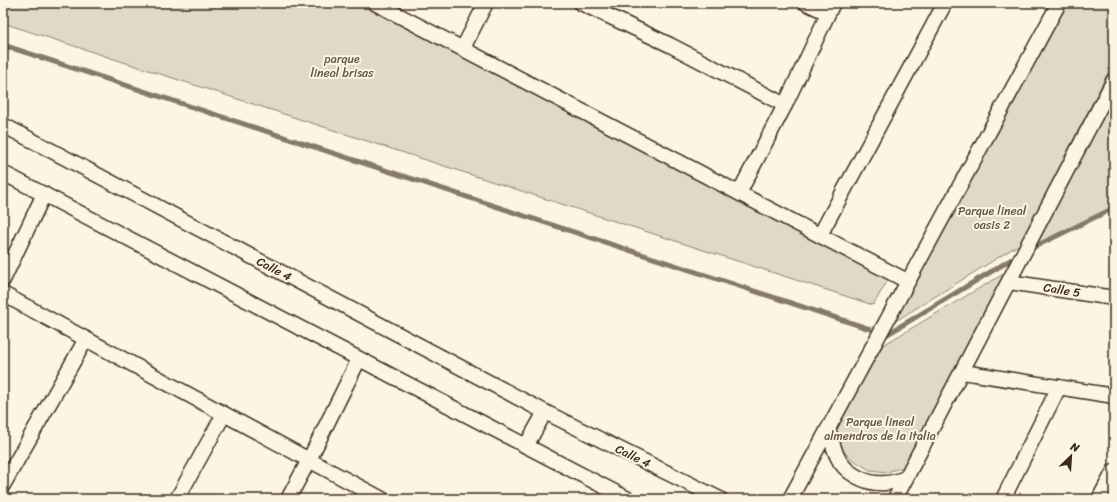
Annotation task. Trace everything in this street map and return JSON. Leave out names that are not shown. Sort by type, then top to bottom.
[{"type":"street","points":[[463,48],[486,3]]},
{"type":"street","points":[[581,3],[670,45],[785,105]]},
{"type":"street","points":[[739,193],[785,105],[831,8],[806,3]]},
{"type":"street","points":[[820,235],[945,3]]},
{"type":"street","points":[[790,499],[1059,3]]},
{"type":"street","points":[[380,4],[907,281]]},
{"type":"street","points":[[895,499],[963,372],[1114,80]]},
{"type":"street","name":"Calle 4","points":[[3,125],[545,412],[720,499]]},
{"type":"street","points":[[3,173],[628,499]]},
{"type":"street","points":[[3,280],[44,194]]},
{"type":"street","name":"Calle 5","points":[[1009,282],[1114,298]]},
{"type":"street","points":[[3,294],[382,499]]},
{"type":"street","points":[[3,485],[86,339]]},
{"type":"street","points":[[288,499],[359,359]]},
{"type":"street","points":[[963,372],[1114,396]]},
{"type":"street","points":[[1003,499],[1059,387]]},
{"type":"street","points":[[526,446],[545,412]]},
{"type":"street","points":[[177,499],[224,414]]},
{"type":"street","points":[[828,429],[837,457],[846,469],[860,478],[873,483],[886,483],[906,478]]},
{"type":"street","points":[[1104,497],[1114,471]]},
{"type":"green space","name":"parque lineal brisas","points":[[3,3],[357,3],[890,277],[873,305],[3,23]]},
{"type":"green space","name":"Parque lineal oasis 2","points":[[1068,3],[1114,3],[1114,61],[1020,244],[894,322]]},
{"type":"green space","points":[[1114,86],[1114,208],[1035,246]]},
{"type":"green space","name":"Parque lineal almendros de la italia","points":[[1005,273],[904,467],[887,472],[870,470],[854,461],[844,452],[835,429],[883,345]]},
{"type":"waterway","points":[[3,45],[870,329]]},
{"type":"waterway","points":[[1030,249],[1114,208]]},
{"type":"waterway","points":[[886,335],[1017,256]]}]
